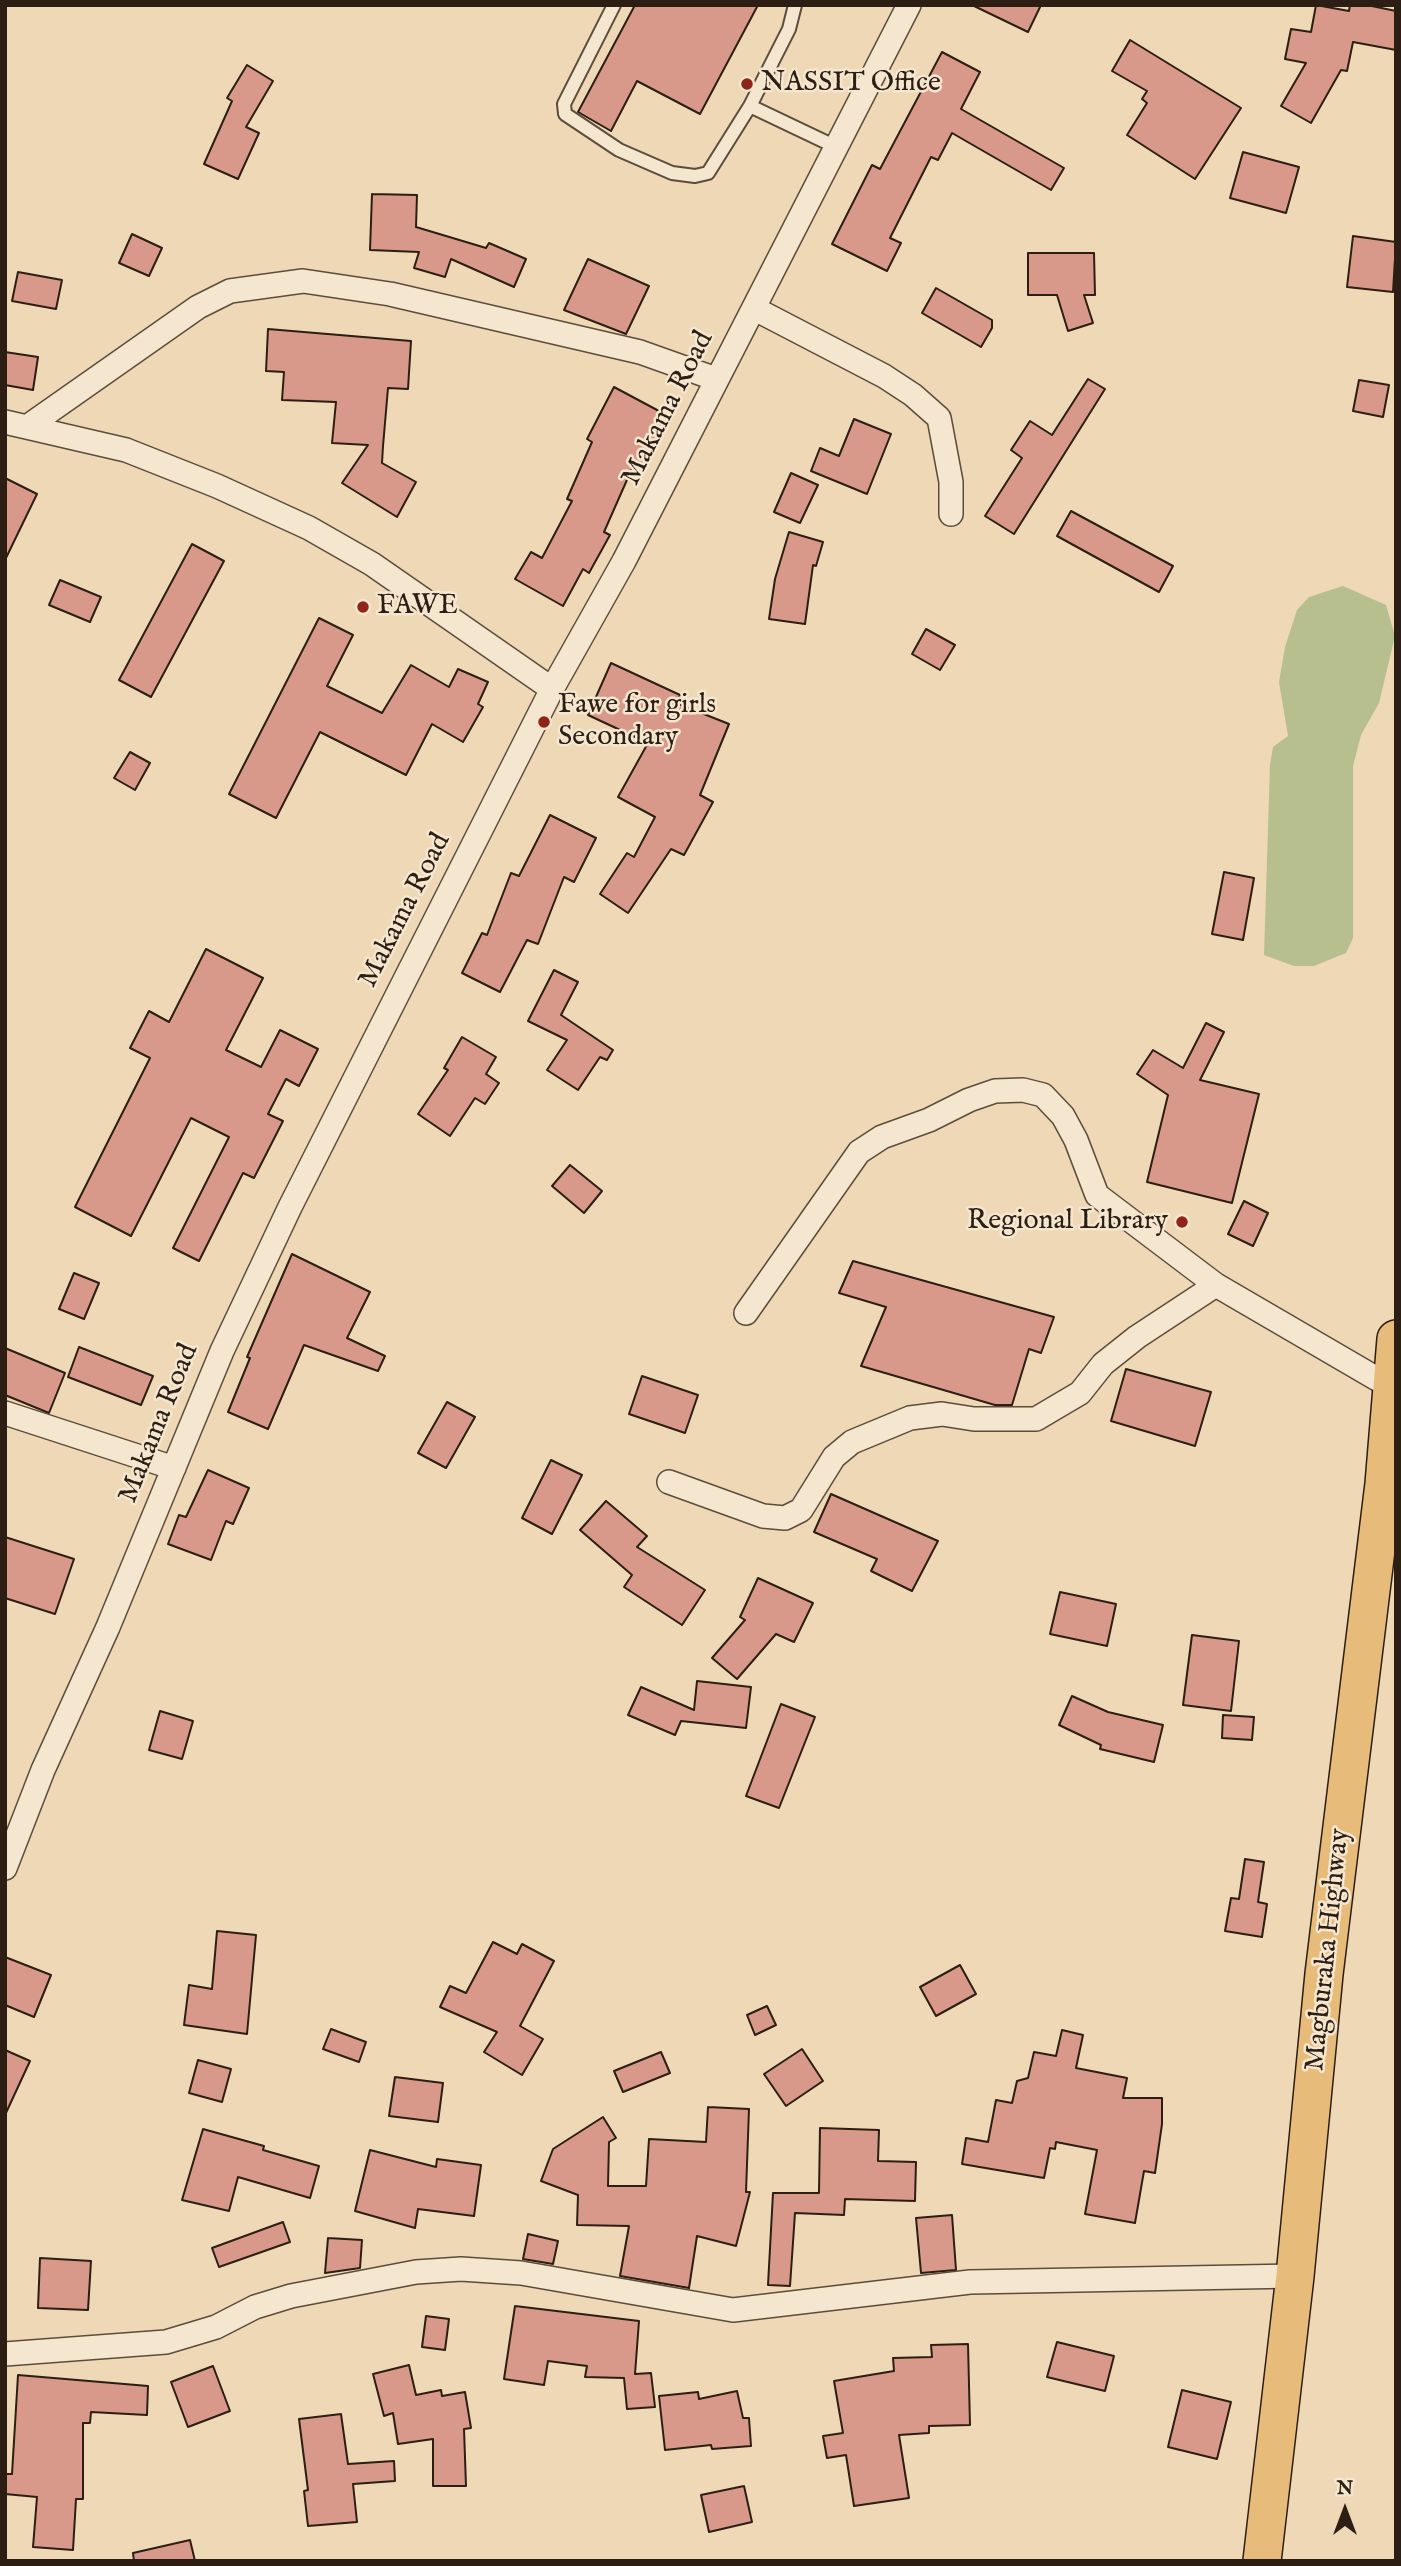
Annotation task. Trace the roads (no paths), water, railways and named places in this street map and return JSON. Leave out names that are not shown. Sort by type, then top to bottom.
[{"type":"main road","name":"Magburaka Highway","points":[[1262,2561],[1295,2276],[1324,1974],[1384,1484],[1396,1339]]},
{"type":"street","name":"Makama Road","points":[[5,1868],[43,1770],[222,1351],[290,1207],[552,689],[624,561],[716,379],[755,309],[834,146],[909,5]]},
{"type":"street","points":[[16,424],[198,307],[230,291],[303,281],[390,294],[640,352],[716,379]]},
{"type":"street","points":[[755,309],[884,376],[914,395],[939,418],[951,482],[951,514]]},
{"type":"street","points":[[16,424],[126,450],[217,486],[309,528],[372,564],[476,633],[552,689]]},
{"type":"street","points":[[746,1313],[859,1152],[882,1137],[995,1091],[1023,1090],[1043,1095],[1063,1116],[1076,1140],[1097,1195],[1216,1286],[1394,1387]]},
{"type":"street","points":[[669,1482],[763,1516],[785,1518],[801,1510],[834,1458],[852,1442],[910,1418],[942,1414],[974,1419],[1037,1419],[1080,1393],[1103,1364],[1137,1337],[1216,1286]]},
{"type":"street","points":[[5,1413],[174,1468]]},
{"type":"street","points":[[5,2354],[166,2342],[216,2327],[255,2307],[291,2296],[416,2272],[461,2269],[521,2273],[733,2310],[970,2282],[1295,2276]]},
{"type":"lane","points":[[614,5],[564,104],[565,114],[619,150],[672,173],[695,176],[708,173],[750,106],[789,29],[795,5]]},
{"type":"lane","points":[[750,106],[834,146]]},
{"type":"place","name":"NASSIT Office","points":[[747,84]]},
{"type":"place","name":"FAWE","points":[[363,607]]},
{"type":"place","name":"Fawe for girls Secondary","points":[[544,722]]},
{"type":"place","name":"Regional Library","points":[[1182,1222]]}]
